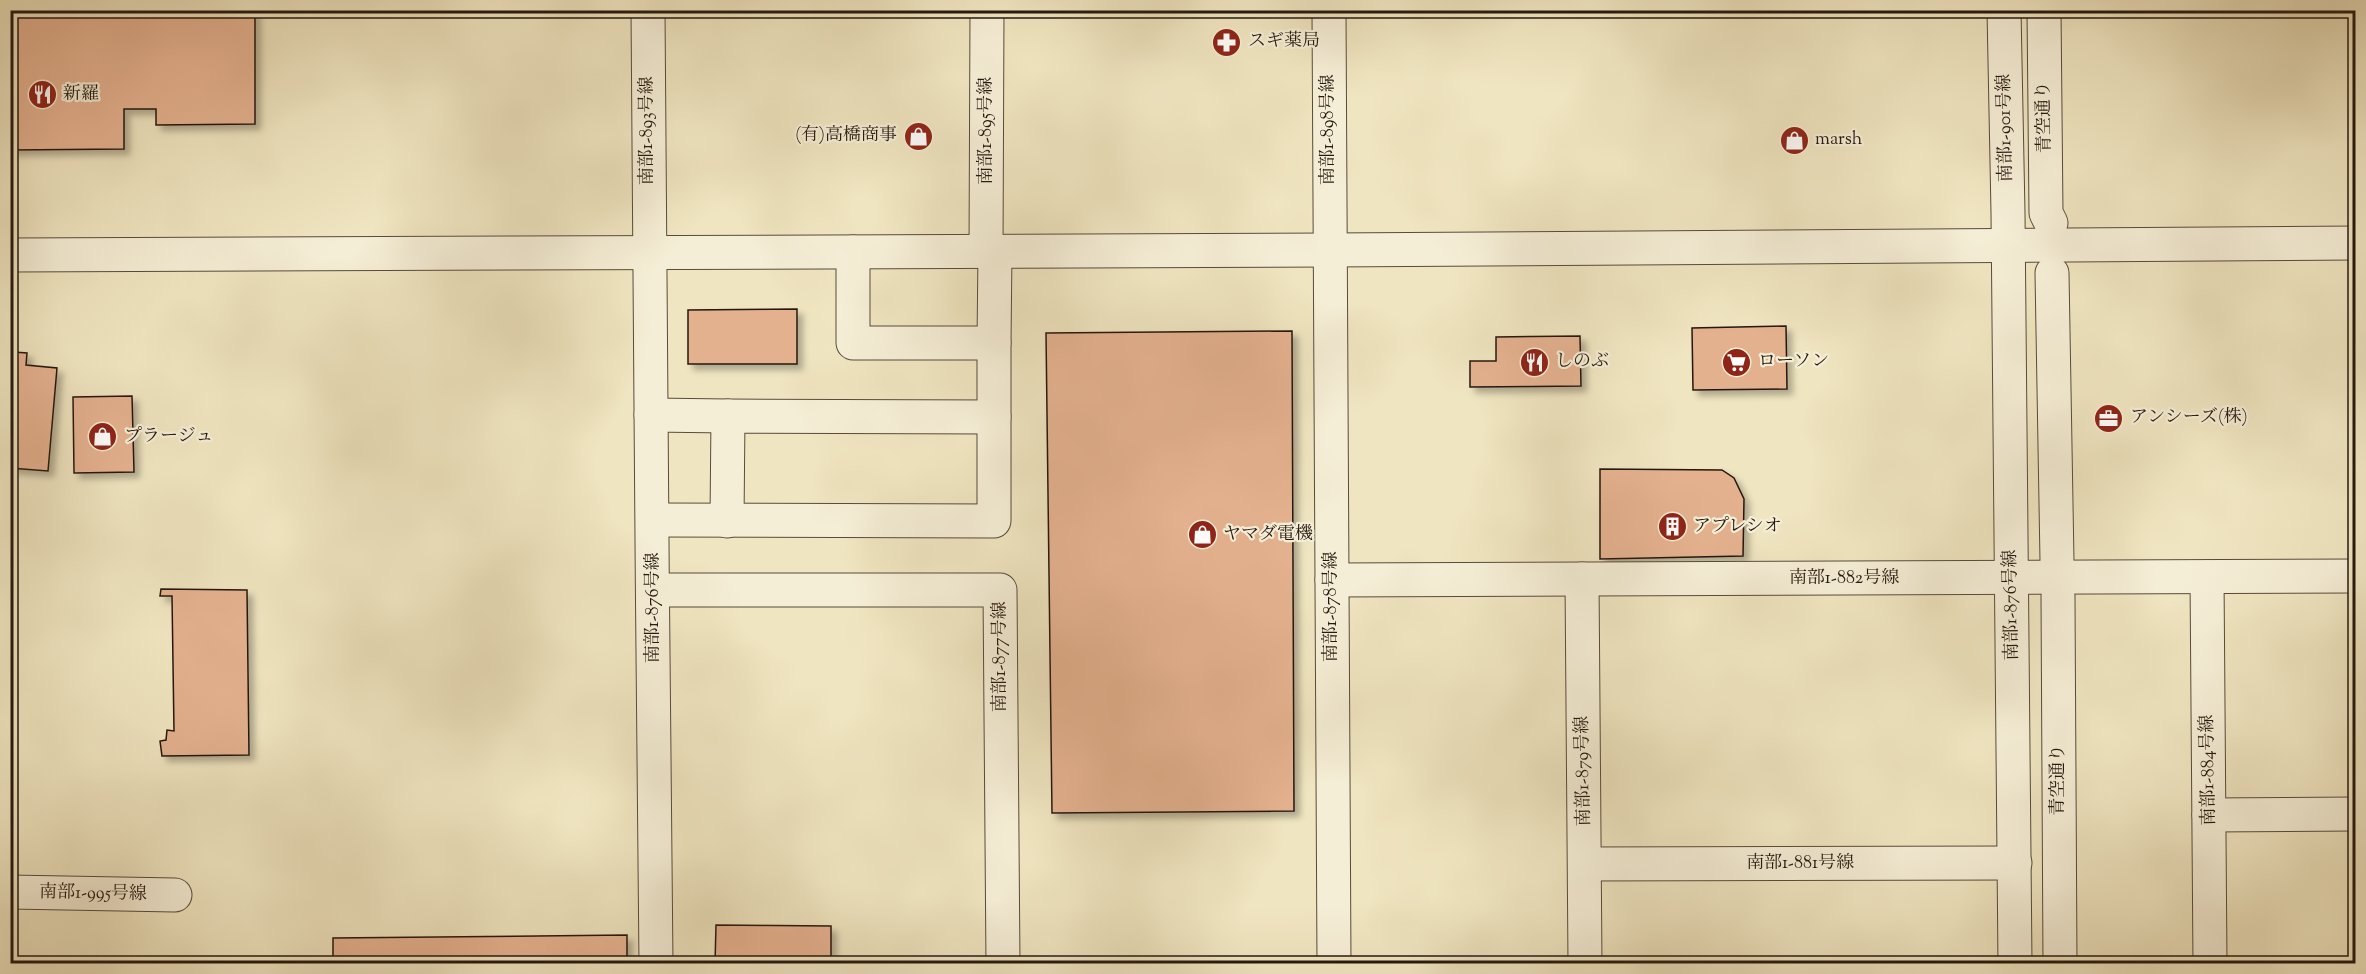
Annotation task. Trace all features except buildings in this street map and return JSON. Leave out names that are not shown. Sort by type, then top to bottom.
[{"type":"street","name":"南部1-893号線","points":[[648,10],[648,252]]},
{"type":"street","name":"南部1-895号線","points":[[727,521],[994,522],[994,343],[987,10]]},
{"type":"street","name":"南部1-898号線","points":[[1329,10],[1330,250]]},
{"type":"street","name":"南部1-901号線","points":[[2004,10],[2009,246]]},
{"type":"street","name":"青空通り","points":[[2044,10],[2046,213],[2051,223]]},
{"type":"street","points":[[10,255],[2355,243]]},
{"type":"street","name":"南部1-876号線","points":[[2009,246],[2015,963]]},
{"type":"street","name":"南部1-878号線","points":[[1330,250],[1334,963]]},
{"type":"street","name":"南部1-876号線","points":[[648,252],[654,590],[656,963]]},
{"type":"street","points":[[853,252],[853,343],[994,343]]},
{"type":"street","points":[[2052,273],[2057,561]]},
{"type":"street","points":[[651,415],[994,417]]},
{"type":"street","points":[[653,520],[727,521],[728,416]]},
{"type":"street","name":"南部1-882号線","points":[[1332,580],[2355,576]]},
{"type":"street","name":"南部1-884号線","points":[[2207,577],[2210,963]]},
{"type":"street","name":"南部1-879号線","points":[[1582,579],[1585,963]]},
{"type":"street","name":"南部1-877号線","points":[[654,590],[1000,590],[1003,963]]},
{"type":"street","name":"青空通り","points":[[2058,596],[2060,963]]},
{"type":"street","points":[[2209,815],[2355,814]]},
{"type":"street","name":"南部1-881号線","points":[[1585,864],[2014,863]]},
{"type":"street","name":"南部1-995号線","points":[[10,892],[175,896]]},
{"type":"place","name":"スギ薬局","points":[[1227,42]]},
{"type":"place","name":"新羅","points":[[42,95]]},
{"type":"place","name":"(有)高橋商事","points":[[918,136]]},
{"type":"place","name":"marsh","points":[[1794,140]]},
{"type":"place","name":"しのぶ","points":[[1534,362]]},
{"type":"place","name":"ローソン","points":[[1737,362]]},
{"type":"place","name":"アンシーズ(株)","points":[[2109,418]]},
{"type":"place","name":"プラージュ","points":[[103,437]]},
{"type":"place","name":"アプレシオ","points":[[1672,527]]},
{"type":"place","name":"ヤマダ電機","points":[[1202,535]]}]
